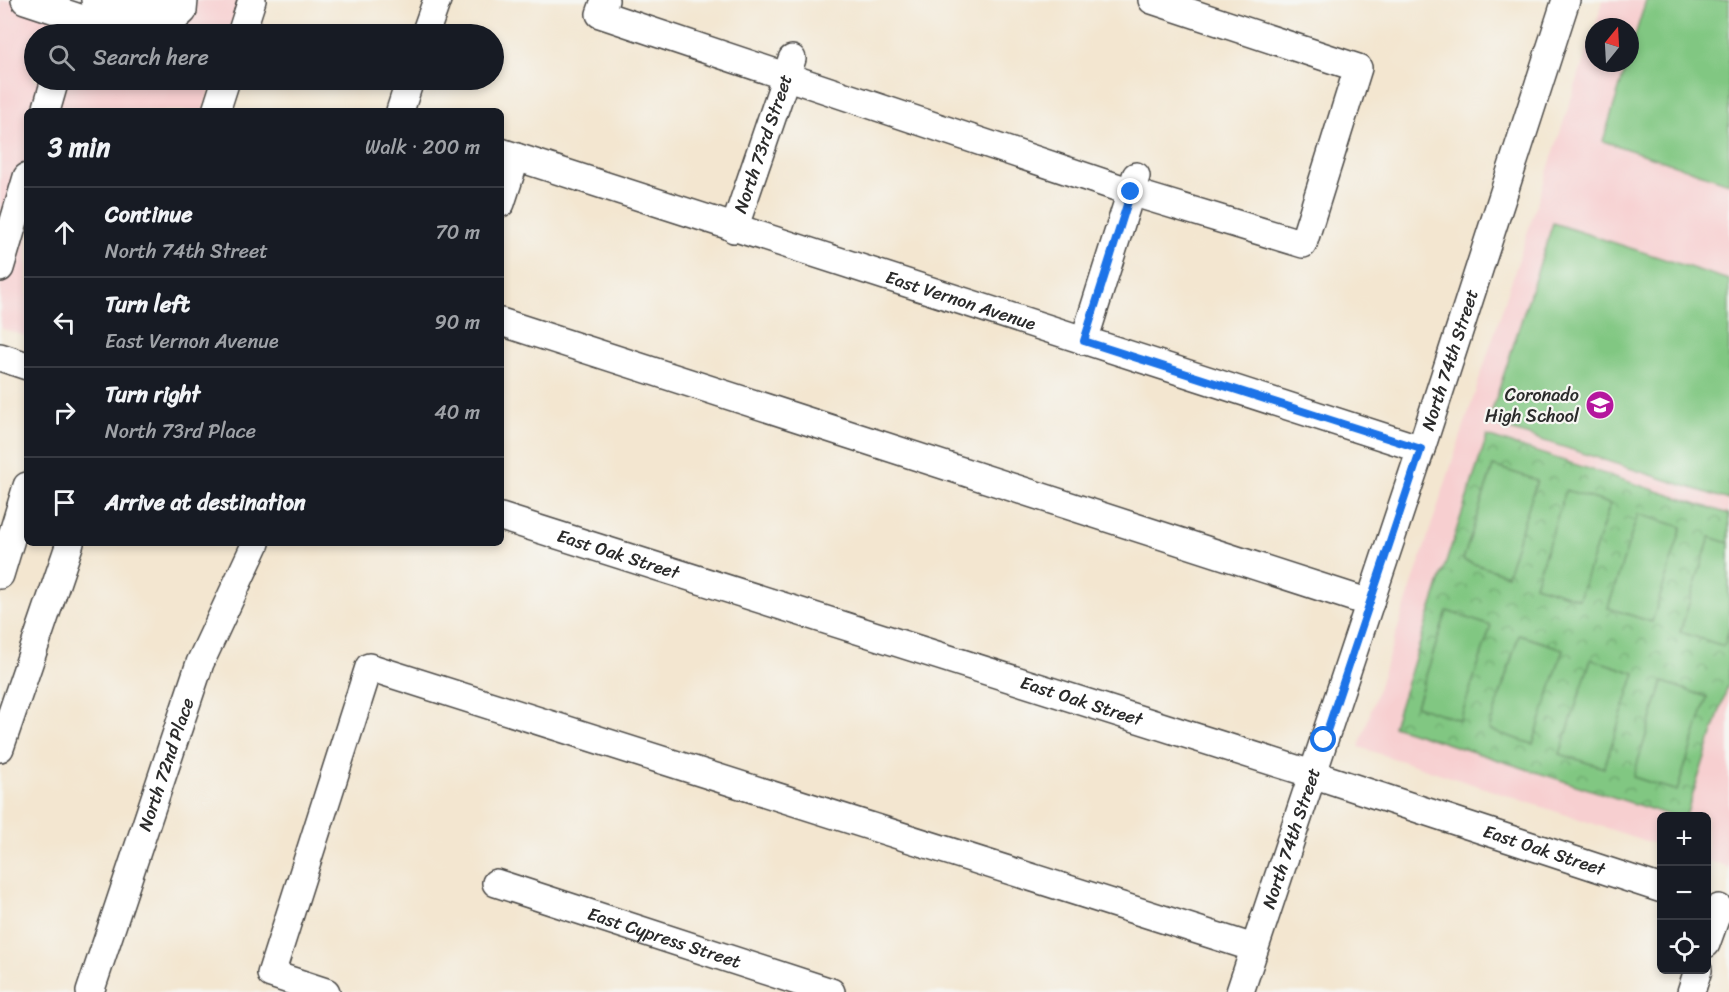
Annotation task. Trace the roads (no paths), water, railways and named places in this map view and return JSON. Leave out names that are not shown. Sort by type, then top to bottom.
[{"type":"street","points":[[25,0],[98,24]]},
{"type":"street","points":[[95,0],[133,10],[153,10],[160,0]]},
{"type":"street","points":[[169,24],[183,11],[184,0]]},
{"type":"street","points":[[244,24],[252,0]]},
{"type":"street","points":[[428,24],[436,0]]},
{"type":"street","points":[[605,0],[600,14],[789,67],[1134,183],[1303,244],[1358,68],[1152,0]]},
{"type":"street","name":"North 74th Street","points":[[1240,992],[1421,449],[1566,0]]},
{"type":"street","name":"North 73rd Street","points":[[734,229],[789,67]]},
{"type":"street","points":[[47,108],[52,90]]},
{"type":"street","points":[[217,108],[223,90]]},
{"type":"street","points":[[401,108],[407,90]]},
{"type":"street","points":[[504,182],[508,155]]},
{"type":"street","name":"East Vernon Avenue","points":[[508,155],[1421,449]]},
{"type":"street","points":[[1084,341],[1134,183]]},
{"type":"street","points":[[0,268],[24,187]]},
{"type":"street","points":[[504,323],[1370,603]]},
{"type":"street","points":[[0,357],[24,365]]},
{"type":"street","points":[[0,575],[24,496]]},
{"type":"street","name":"East Oak Street","points":[[504,519],[1312,774],[1657,887]]},
{"type":"street","points":[[0,748],[69,546]]},
{"type":"street","name":"North 72nd Place","points":[[90,992],[200,663],[255,546]]},
{"type":"street","points":[[326,992],[271,974],[369,667],[1254,948]]},
{"type":"street","name":"East Cypress Street","points":[[496,884],[831,992]]},
{"type":"street","points":[[1711,931],[1718,908]]},
{"type":"street","points":[[1691,992],[1696,974]]},
{"type":"place","name":"Coronado High School","points":[[1600,405]]}]
